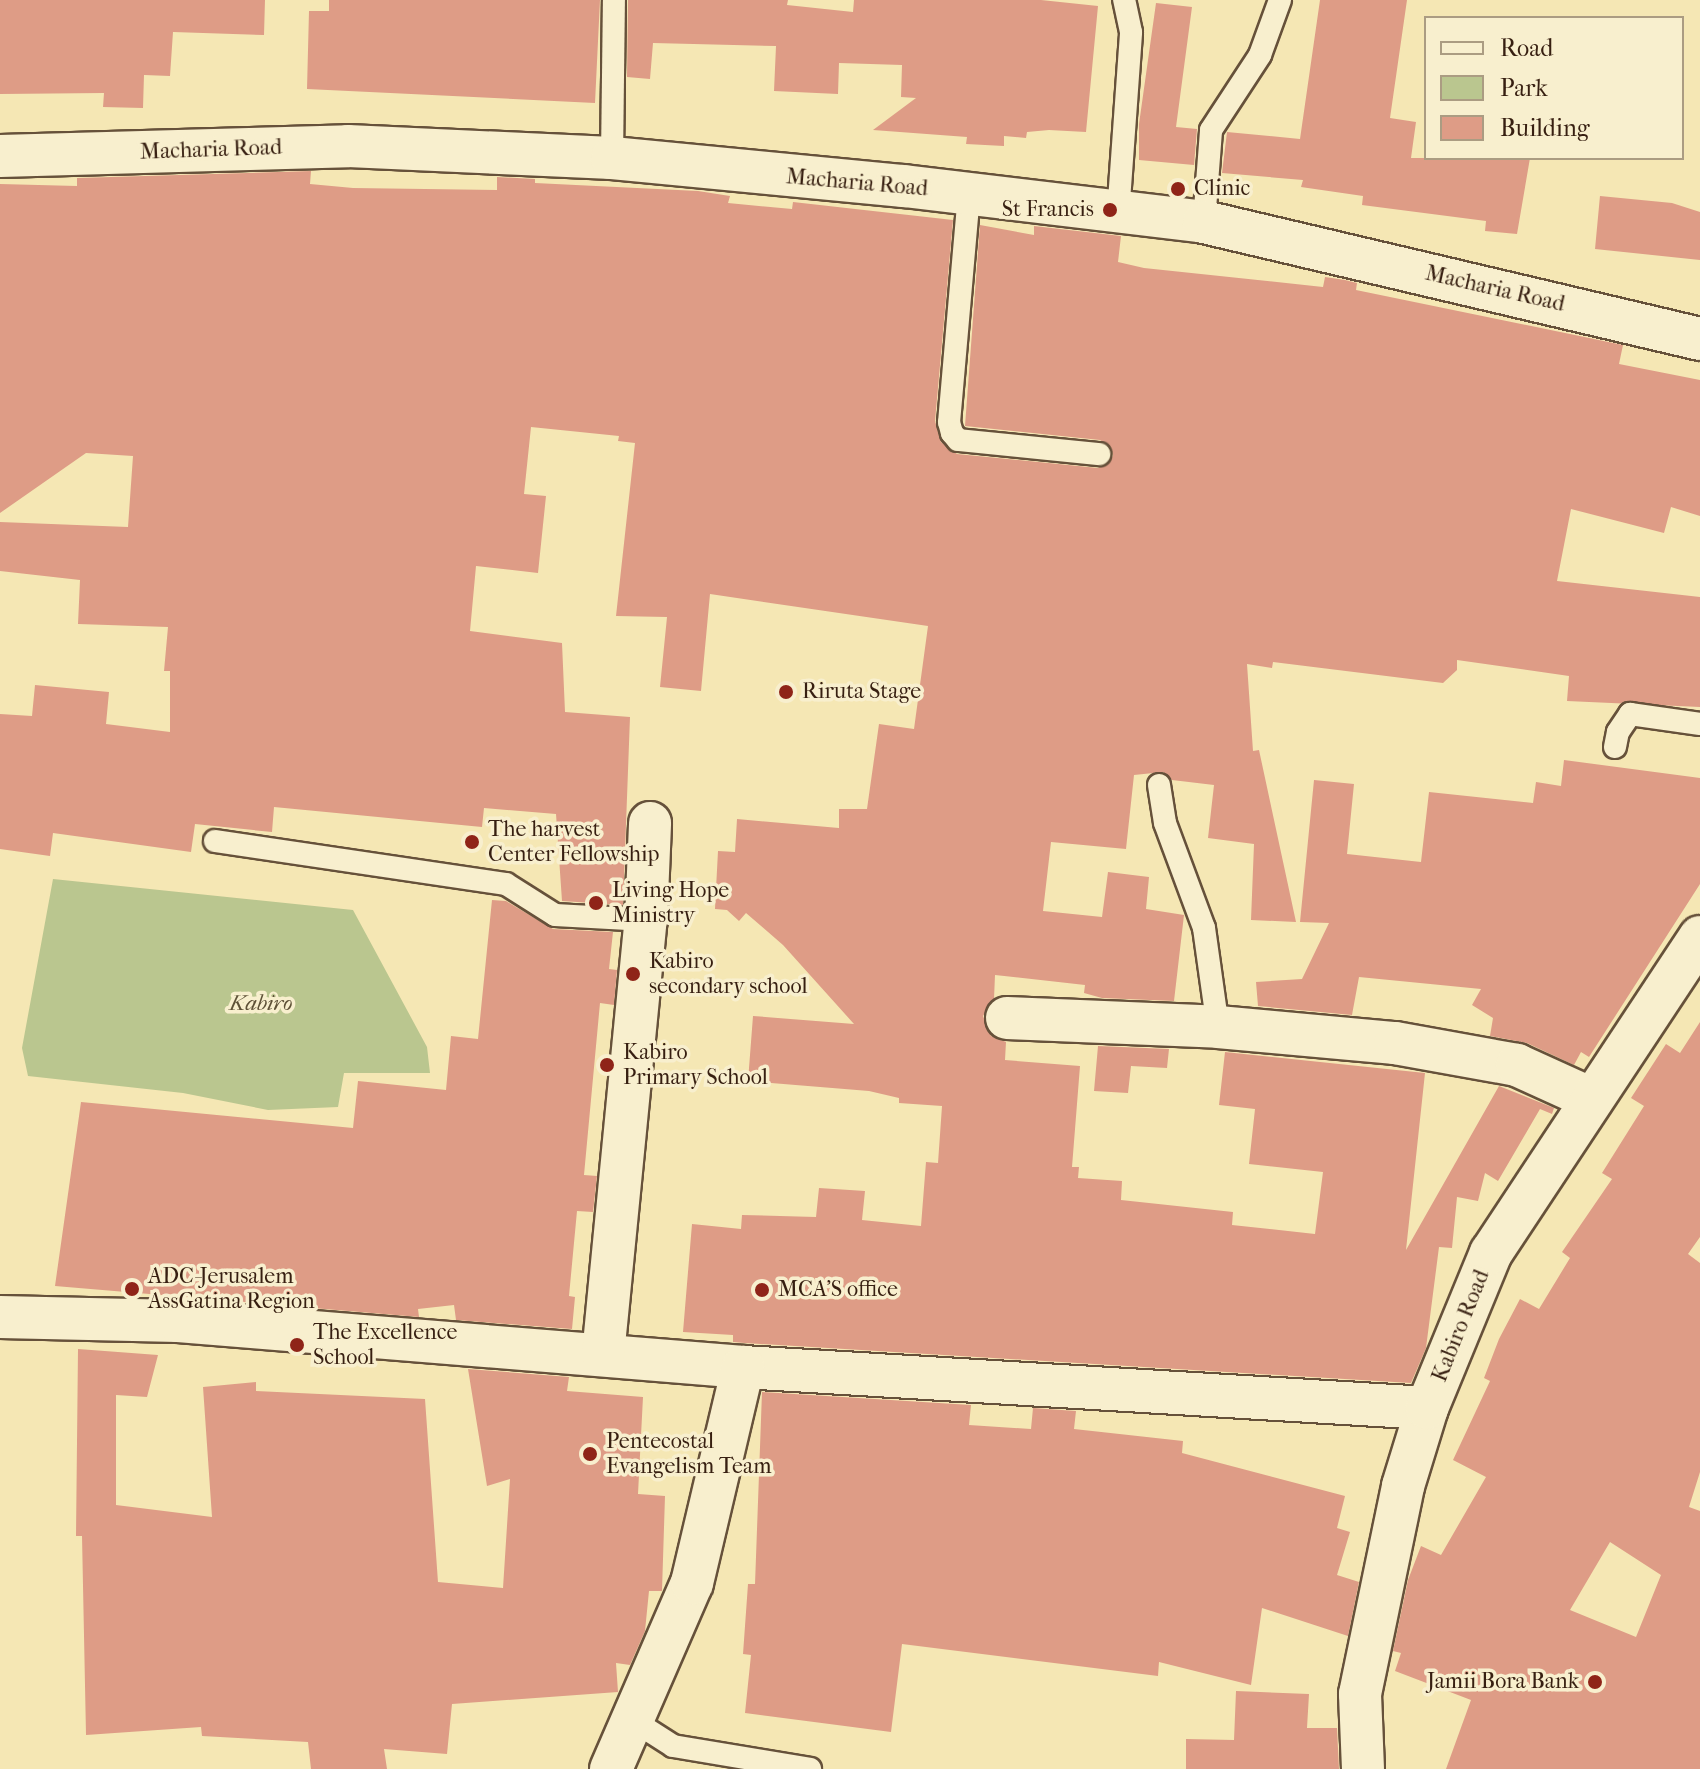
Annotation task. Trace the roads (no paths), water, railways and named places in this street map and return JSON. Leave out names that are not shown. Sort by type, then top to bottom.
[{"type":"street","name":"Macharia Road","points":[[0,156],[348,146],[612,158],[969,194],[1118,215],[1204,222],[1700,339]]},
{"type":"street","points":[[603,1355],[646,920],[650,823]]},
{"type":"street","name":"Kabiro Road","points":[[1363,1769],[1360,1694],[1403,1486],[1427,1408],[1491,1253],[1700,937]]},
{"type":"street","points":[[1007,1018],[1218,1027],[1395,1043],[1517,1065],[1592,1099]]},
{"type":"street","points":[[0,1317],[178,1321],[743,1367],[1427,1408]]},
{"type":"street","points":[[611,1769],[692,1583],[743,1367]]},
{"type":"lane","points":[[612,158],[614,0]]},
{"type":"lane","points":[[1118,215],[1131,32],[1124,0]]},
{"type":"lane","points":[[1204,222],[1211,130],[1260,55],[1280,0]]},
{"type":"lane","points":[[969,194],[952,433],[958,440],[1099,454]]},
{"type":"lane","points":[[1615,747],[1618,732],[1630,714],[1700,724]]},
{"type":"lane","points":[[1159,785],[1165,823],[1204,928],[1218,1027]]},
{"type":"lane","points":[[215,841],[506,884],[555,915],[646,920]]},
{"type":"lane","points":[[634,1721],[673,1746],[810,1769]]},
{"type":"place","name":"Clinic","points":[[1178,189]]},
{"type":"place","name":"St Francis","points":[[1110,210]]},
{"type":"place","name":"Riruta Stage","points":[[786,692]]},
{"type":"place","name":"The harvest Center Fellowship","points":[[472,842]]},
{"type":"place","name":"Living Hope Ministry","points":[[596,903]]},
{"type":"place","name":"Kabiro secondary school","points":[[633,974]]},
{"type":"place","name":"Kabiro Primary School","points":[[607,1065]]},
{"type":"place","name":"ADC-Jerusalem AssGatina Region","points":[[132,1289]]},
{"type":"place","name":"MCA'S office","points":[[762,1290]]},
{"type":"place","name":"The Excellence School","points":[[297,1345]]},
{"type":"place","name":"Pentecostal Evangelism Team","points":[[590,1454]]},
{"type":"place","name":"Jamii Bora Bank","points":[[1595,1682]]},
{"type":"park label","name":"Kabiro","points":[[261,1004]]}]
